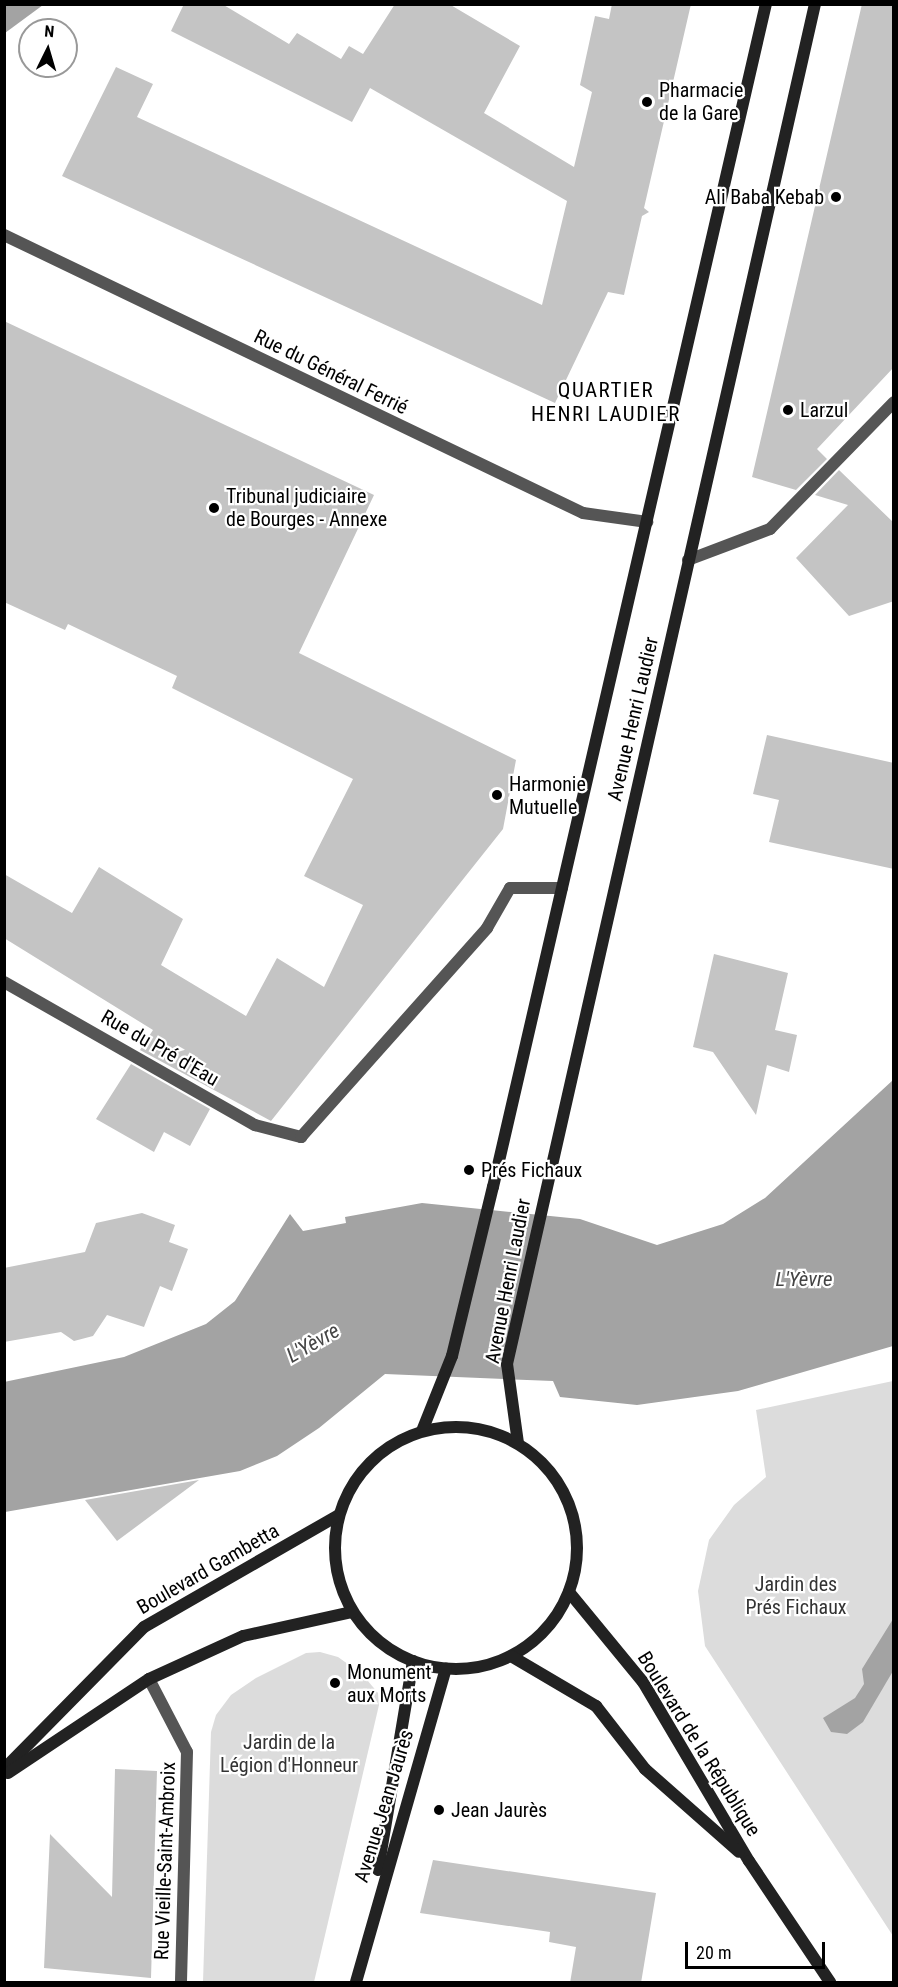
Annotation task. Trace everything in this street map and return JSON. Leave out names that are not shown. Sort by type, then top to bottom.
[{"type":"main road","name":"Avenue Henri Laudier","points":[[422,1431],[452,1356],[493,1187],[766,4]]},
{"type":"main road","name":"Avenue Henri Laudier","points":[[518,1443],[507,1364],[815,4]]},
{"type":"main road","points":[[455,1426],[488,1431],[518,1443],[542,1462],[572,1512],[576,1566],[569,1592],[542,1632],[511,1656],[479,1667],[446,1669],[413,1661],[378,1641],[352,1612],[339,1581],[334,1548],[339,1515],[356,1479],[378,1456],[422,1431],[455,1426]]},
{"type":"main road","name":"Boulevard Gambetta","points":[[4,1769],[144,1627],[339,1515]]},
{"type":"main road","name":"Boulevard de la République","points":[[569,1592],[643,1682],[749,1861],[830,1983]]},
{"type":"main road","points":[[4,1775],[149,1679],[243,1636],[352,1612]]},
{"type":"main road","name":"Boulevard de la République","points":[[511,1656],[596,1706],[645,1769],[749,1861]]},
{"type":"main road","name":"Avenue Jean Jaurès","points":[[356,1983],[370,1920],[413,1661]]},
{"type":"main road","name":"Avenue Jean Jaurès","points":[[370,1920],[446,1669]]},
{"type":"street","name":"Rue du Général Ferrié","points":[[4,235],[584,513],[647,522]]},
{"type":"street","points":[[688,560],[770,529],[894,402]]},
{"type":"street","name":"Rue du Pré d'Eau","points":[[4,982],[255,1125],[301,1137],[488,928],[510,888],[562,888]]},
{"type":"street","name":"Rue Vieille-Saint-Ambroix","points":[[149,1679],[187,1752],[181,1983]]},
{"type":"green space","name":"Jardin des Prés Fichaux","points":[[893,1381],[893,1936],[705,1646],[698,1591],[709,1540],[734,1505],[766,1477],[756,1410]]},
{"type":"green space","name":"Jardin de la Légion d'Honneur","points":[[320,1652],[338,1657],[362,1674],[378,1693],[379,1705],[314,1982],[203,1982],[211,1732],[216,1715],[231,1695],[256,1678],[306,1653]]},
{"type":"water","points":[[5,4],[43,4],[25,18],[18,18],[18,23],[5,33]]},
{"type":"water","name":"L'Yèvre","points":[[893,1080],[893,1346],[738,1391],[637,1405],[560,1397],[553,1381],[385,1374],[319,1428],[277,1456],[240,1471],[5,1512],[4,1382],[124,1357],[206,1324],[235,1301],[290,1214],[303,1231],[346,1223],[345,1217],[422,1203],[580,1219],[657,1245],[723,1224],[765,1198]]},
{"type":"water","points":[[893,1619],[893,1671],[863,1722],[847,1734],[831,1732],[823,1718],[855,1698],[864,1684],[862,1669]]},
{"type":"building","points":[[184,4],[222,4],[289,44],[297,33],[341,59],[349,46],[363,54],[395,4],[449,4],[520,46],[484,113],[574,167],[592,92],[580,85],[595,16],[609,19],[612,4],[691,4],[644,208],[649,212],[642,216],[624,295],[608,292],[555,403],[62,176],[116,67],[153,84],[137,117],[542,305],[567,201],[370,88],[352,122],[171,31]]},
{"type":"building","points":[[862,4],[894,4],[894,367],[817,449],[827,459],[796,490],[752,477]]},
{"type":"building","points":[[4,321],[374,495],[299,653],[516,760],[503,829],[271,1121],[140,1050],[153,1030],[4,938],[4,874],[72,913],[99,867],[183,919],[161,965],[246,1016],[277,958],[324,987],[363,905],[304,876],[353,779],[172,688],[177,676],[68,624],[65,630],[4,602]]},
{"type":"building","points":[[839,470],[894,523],[894,601],[849,616],[796,558],[848,505],[815,495]]},
{"type":"building","points":[[767,735],[894,763],[894,869],[769,842],[779,800],[753,794]]},
{"type":"building","points":[[714,954],[788,973],[775,1030],[797,1035],[789,1072],[767,1065],[756,1115],[713,1052],[693,1047]]},
{"type":"building","points":[[131,1064],[210,1109],[190,1146],[164,1132],[154,1152],[96,1119]]},
{"type":"building","points":[[142,1213],[175,1225],[169,1242],[188,1249],[172,1291],[160,1286],[144,1327],[107,1315],[93,1336],[74,1341],[61,1332],[4,1342],[4,1268],[85,1252],[96,1223]]},
{"type":"building","points":[[199,1480],[117,1541],[85,1500]]},
{"type":"building","points":[[115,1769],[157,1771],[151,1978],[44,1968],[50,1834],[112,1897]]},
{"type":"building","points":[[433,1860],[656,1893],[641,1983],[570,1983],[576,1947],[549,1942],[550,1932],[420,1913]]},
{"type":"place","name":"Pharmacie de la Gare","points":[[647,102]]},
{"type":"place","name":"Ali Baba Kebab","points":[[836,197]]},
{"type":"place","name":"Larzul","points":[[788,410]]},
{"type":"place","name":"Tribunal judiciaire de Bourges - Annexe","points":[[214,508]]},
{"type":"place","name":"Harmonie Mutuelle","points":[[497,795]]},
{"type":"place","name":"Prés Fichaux","points":[[469,1170]]},
{"type":"place","name":"Monument aux Morts","points":[[335,1683]]},
{"type":"place","name":"Jean Jaurès","points":[[439,1810]]},
{"type":"district","name":"QUARTIER HENRI LAUDIER","points":[[606,402]]}]
